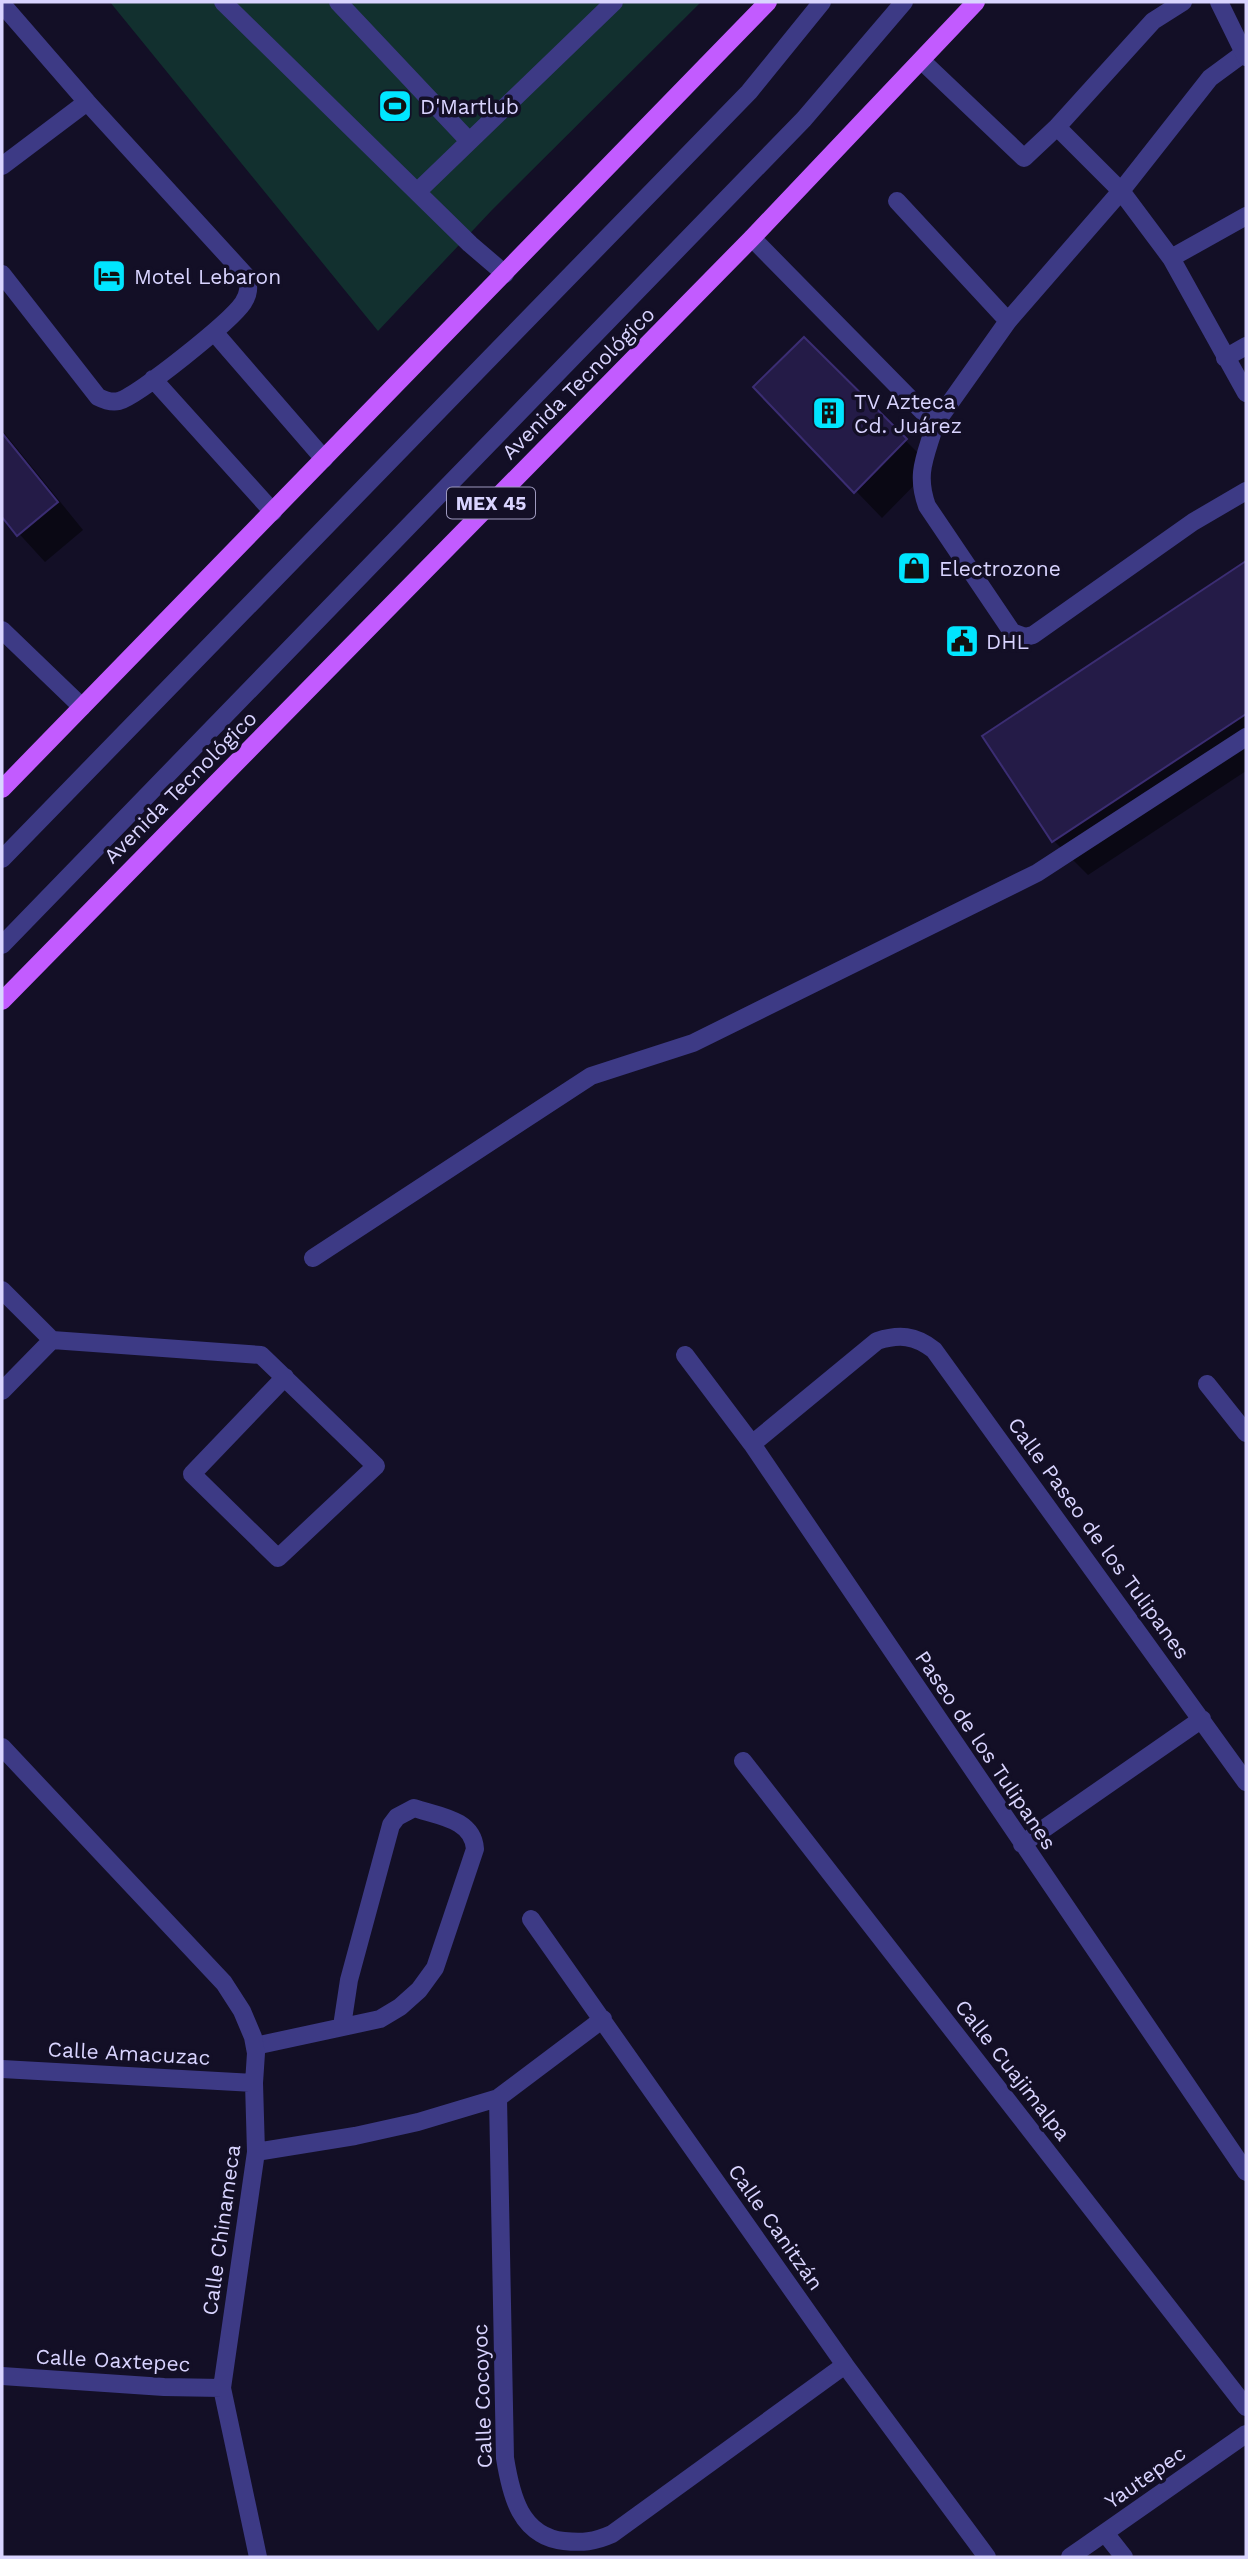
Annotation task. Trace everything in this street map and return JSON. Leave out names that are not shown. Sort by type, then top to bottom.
[{"type":"main road","points":[[2,789],[768,2]]},
{"type":"main road","name":"Avenida Tecnológico","points":[[2,1001],[752,238],[976,2]]},
{"type":"street","points":[[223,2],[470,244],[505,274]]},
{"type":"street","points":[[338,2],[469,141]]},
{"type":"street","points":[[417,191],[614,2]]},
{"type":"street","points":[[2,859],[749,92],[822,2]]},
{"type":"street","points":[[2,945],[804,119],[904,2]]},
{"type":"street","points":[[922,61],[1024,158],[1057,127],[1153,21],[1183,2]]},
{"type":"street","points":[[1219,2],[1245,55],[1210,78],[1121,191],[1008,321],[935,424],[920,473],[920,488],[927,506],[1006,627],[1025,637],[1033,635],[1193,522],[1246,491]]},
{"type":"street","points":[[2,4],[87,102],[247,277],[249,287],[243,304],[214,332],[153,379],[120,401],[111,402],[98,397],[2,274]]},
{"type":"street","points":[[2,166],[87,102]]},
{"type":"street","points":[[1057,127],[1121,191],[1171,258],[1246,393]]},
{"type":"street","points":[[897,201],[1008,321]]},
{"type":"street","points":[[1171,258],[1246,216]]},
{"type":"street","points":[[752,238],[935,424]]},
{"type":"street","points":[[214,332],[324,459]]},
{"type":"street","points":[[1225,358],[1246,346]]},
{"type":"street","points":[[153,379],[273,512]]},
{"type":"street","points":[[2,630],[82,707]]},
{"type":"street","points":[[313,1258],[591,1076],[693,1043],[1038,873],[1246,737]]},
{"type":"street","points":[[2,1290],[52,1340],[261,1355],[285,1377],[376,1466],[278,1558],[192,1474],[285,1377]]},
{"type":"street","name":"Calle Paseo de los Tulipanes","points":[[752,1444],[877,1341],[903,1335],[923,1342],[934,1350],[1246,1782]]},
{"type":"street","points":[[2,1391],[52,1340]]},
{"type":"street","name":"Paseo de los Tulipanes","points":[[685,1354],[752,1444],[1246,2172]]},
{"type":"street","points":[[1207,1384],[1246,1433]]},
{"type":"street","points":[[1022,1844],[1202,1719]]},
{"type":"street","name":"Calle Chinameca","points":[[2,1747],[224,1983],[242,2011],[255,2046],[256,2152],[222,2388],[258,2557]]},
{"type":"street","name":"Calle Cuajimalpa","points":[[743,1761],[1246,2407]]},
{"type":"street","points":[[255,2046],[380,2019],[419,1990],[435,1968],[475,1849],[471,1832],[461,1824],[414,1808],[397,1817],[391,1825],[349,1980],[342,2026]]},
{"type":"street","name":"Calle Canitzán","points":[[531,1919],[845,2365],[987,2557]]},
{"type":"street","points":[[256,2152],[393,2128],[498,2098],[603,2019]]},
{"type":"street","name":"Calle Amacuzac","points":[[2,2069],[254,2083]]},
{"type":"street","name":"Calle Cocoyoc","points":[[498,2098],[505,2458],[511,2493],[518,2509],[538,2532],[554,2540],[586,2543],[596,2542],[612,2534],[845,2365]]},
{"type":"street","name":"Calle Oaxtepec","points":[[2,2376],[164,2387],[222,2388]]},
{"type":"street","name":"Yautepec","points":[[1070,2557],[1246,2434]]},
{"type":"street","points":[[1105,2533],[1124,2557]]},
{"type":"green space","name":"D'Martlub","points":[[110,2],[701,2],[492,210],[378,331]]},
{"type":"building","name":"TV Azteca Cd. Juárez","points":[[804,337],[907,439],[854,493],[753,387]]},
{"type":"building","points":[[2,433],[58,502],[17,536],[2,517]]},
{"type":"building","points":[[1246,561],[1246,714],[1052,842],[982,736]]},
{"type":"place","name":"D'Martlub","points":[[395,106]]},
{"type":"place","name":"Motel Lebaron","points":[[109,276]]},
{"type":"place","name":"TV Azteca Cd. Juárez","points":[[829,413]]},
{"type":"place","name":"Electrozone","points":[[914,568]]},
{"type":"place","name":"DHL","points":[[962,641]]}]
